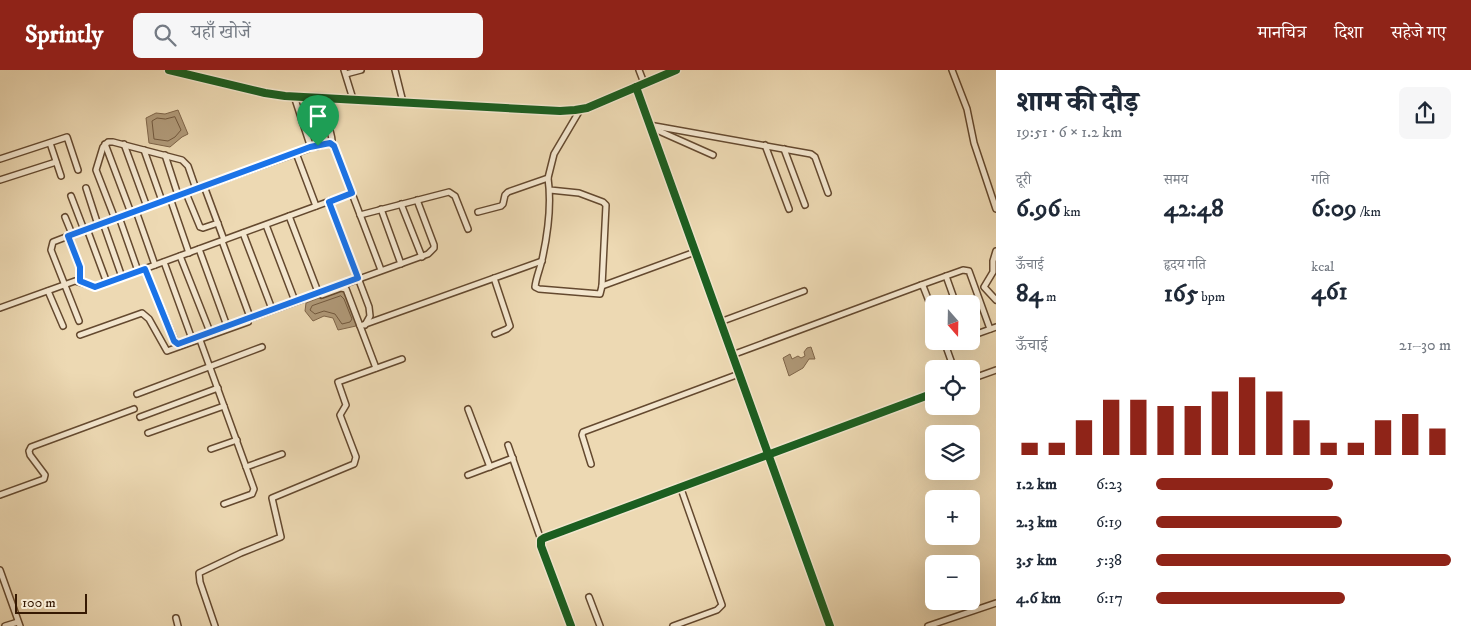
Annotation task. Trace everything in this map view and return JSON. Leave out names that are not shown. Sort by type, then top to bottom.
[{"type":"street","points":[[169,70],[265,93],[312,98],[560,111],[580,110],[676,70]]},
{"type":"street","points":[[353,99],[345,72],[361,70]]},
{"type":"street","points":[[395,70],[403,102]]},
{"type":"street","points":[[639,70],[644,84]]},
{"type":"street","points":[[952,70],[964,100],[974,143],[996,209]]},
{"type":"street","points":[[636,87],[830,626]]},
{"type":"street","points":[[294,96],[310,147]]},
{"type":"street","points":[[312,98],[315,106],[322,112],[332,138],[332,144],[381,270]]},
{"type":"street","points":[[550,190],[580,193],[604,202],[606,205],[602,292],[596,295],[536,288],[534,285],[542,261],[550,217],[548,178],[557,148],[580,110]]},
{"type":"street","points":[[650,126],[814,155],[828,193]]},
{"type":"street","points":[[650,126],[713,155]]},
{"type":"street","points":[[0,158],[68,137],[78,170]]},
{"type":"street","points":[[105,144],[112,142],[124,144],[184,162],[196,189]]},
{"type":"street","points":[[50,143],[61,176]]},
{"type":"street","points":[[105,144],[155,265]]},
{"type":"street","points":[[105,144],[96,170],[138,272]]},
{"type":"street","points":[[124,144],[147,207]]},
{"type":"street","points":[[79,321],[52,250],[51,246],[55,241],[310,147],[332,144]]},
{"type":"street","points":[[764,145],[789,210]]},
{"type":"street","points":[[784,149],[805,205]]},
{"type":"street","points":[[144,150],[162,201]]},
{"type":"street","points":[[296,153],[316,206]]},
{"type":"street","points":[[165,155],[178,196]]},
{"type":"street","points":[[0,180],[56,162]]},
{"type":"street","points":[[478,212],[501,206],[508,192],[548,178]]},
{"type":"street","points":[[204,186],[250,318]]},
{"type":"street","points":[[86,188],[122,277]]},
{"type":"street","points":[[360,215],[445,192],[454,194],[468,229]]},
{"type":"street","points":[[186,193],[200,227],[203,228],[218,223]]},
{"type":"street","points":[[0,308],[75,281],[80,281],[92,287],[107,283],[352,193]]},
{"type":"street","points":[[71,196],[107,283]]},
{"type":"street","points":[[170,198],[188,253]]},
{"type":"street","points":[[145,269],[174,341],[178,344],[318,292],[401,264],[432,251],[434,245],[417,200]]},
{"type":"street","points":[[329,202],[370,313],[370,318],[363,326]]},
{"type":"street","points":[[401,204],[422,256]]},
{"type":"street","points":[[381,210],[401,264]]},
{"type":"street","points":[[289,216],[318,292]]},
{"type":"street","points":[[65,217],[80,267],[80,281]]},
{"type":"street","points":[[266,225],[295,301]]},
{"type":"street","points":[[243,233],[272,309]]},
{"type":"street","points":[[199,249],[227,326]]},
{"type":"street","points":[[602,286],[695,252]]},
{"type":"street","points":[[984,287],[993,272],[993,261],[996,252]]},
{"type":"street","points":[[180,256],[210,332]]},
{"type":"street","points":[[363,326],[542,261]]},
{"type":"street","points":[[164,262],[192,338]]},
{"type":"street","points":[[732,355],[921,285],[967,270],[993,328],[980,333]]},
{"type":"street","points":[[946,276],[953,295]]},
{"type":"street","points":[[494,278],[510,326],[495,334]]},
{"type":"street","points":[[972,280],[984,287],[996,300]]},
{"type":"street","points":[[921,285],[926,295]]},
{"type":"street","points":[[80,335],[142,313],[149,319],[167,351],[341,288],[346,289],[363,326],[376,368]]},
{"type":"street","points":[[48,291],[63,326]]},
{"type":"street","points":[[720,322],[804,291]]},
{"type":"street","points":[[200,340],[254,492],[224,504]]},
{"type":"street","points":[[137,394],[262,347]]},
{"type":"street","points":[[215,626],[200,582],[199,573],[241,553],[279,539],[281,535],[272,498],[354,464],[356,457],[340,415],[346,405],[337,384],[339,381],[402,359]]},
{"type":"street","points":[[980,376],[996,370]]},
{"type":"street","points":[[591,464],[582,435],[583,432],[739,374]]},
{"type":"street","points":[[140,417],[218,388]]},
{"type":"street","points":[[540,540],[680,486],[925,396]]},
{"type":"street","points":[[148,433],[224,406]]},
{"type":"street","points":[[0,495],[44,479],[45,475],[30,455],[31,447],[134,408]]},
{"type":"street","points":[[468,410],[490,467]]},
{"type":"street","points":[[211,449],[237,440]]},
{"type":"street","points":[[508,445],[541,546],[571,626]]},
{"type":"street","points":[[246,467],[282,454]]},
{"type":"street","points":[[468,475],[513,458]]},
{"type":"street","points":[[672,626],[717,610],[722,605],[680,486]]},
{"type":"street","points":[[0,570],[19,624],[5,626]]},
{"type":"street","points":[[589,597],[600,626]]},
{"type":"street","points":[[928,626],[996,603]]},
{"type":"street","points":[[176,618],[178,626]]},
{"type":"water","points":[[178,110],[188,134],[170,147],[149,143],[146,118],[156,113],[165,114]]},
{"type":"water","points":[[340,290],[348,294],[358,320],[356,326],[338,330],[333,318],[324,316],[313,321],[305,311],[306,303]]},
{"type":"water","points":[[811,347],[815,359],[809,359],[803,368],[789,376],[783,358],[790,354],[792,359],[798,356],[801,358],[805,356],[804,352],[807,348]]},
{"type":"cycle path","points":[[169,70],[285,96],[560,111],[587,108],[676,70]]},
{"type":"cycle path","points":[[636,87],[830,626]]},
{"type":"cycle path","points":[[571,626],[541,546],[541,540],[544,538],[925,396]]},
{"type":"route","points":[[330,143],[334,146],[352,193],[329,202],[358,278],[178,344],[174,341],[145,269],[95,287],[80,281],[80,267],[68,236],[310,147],[318,146],[330,143]]}]
